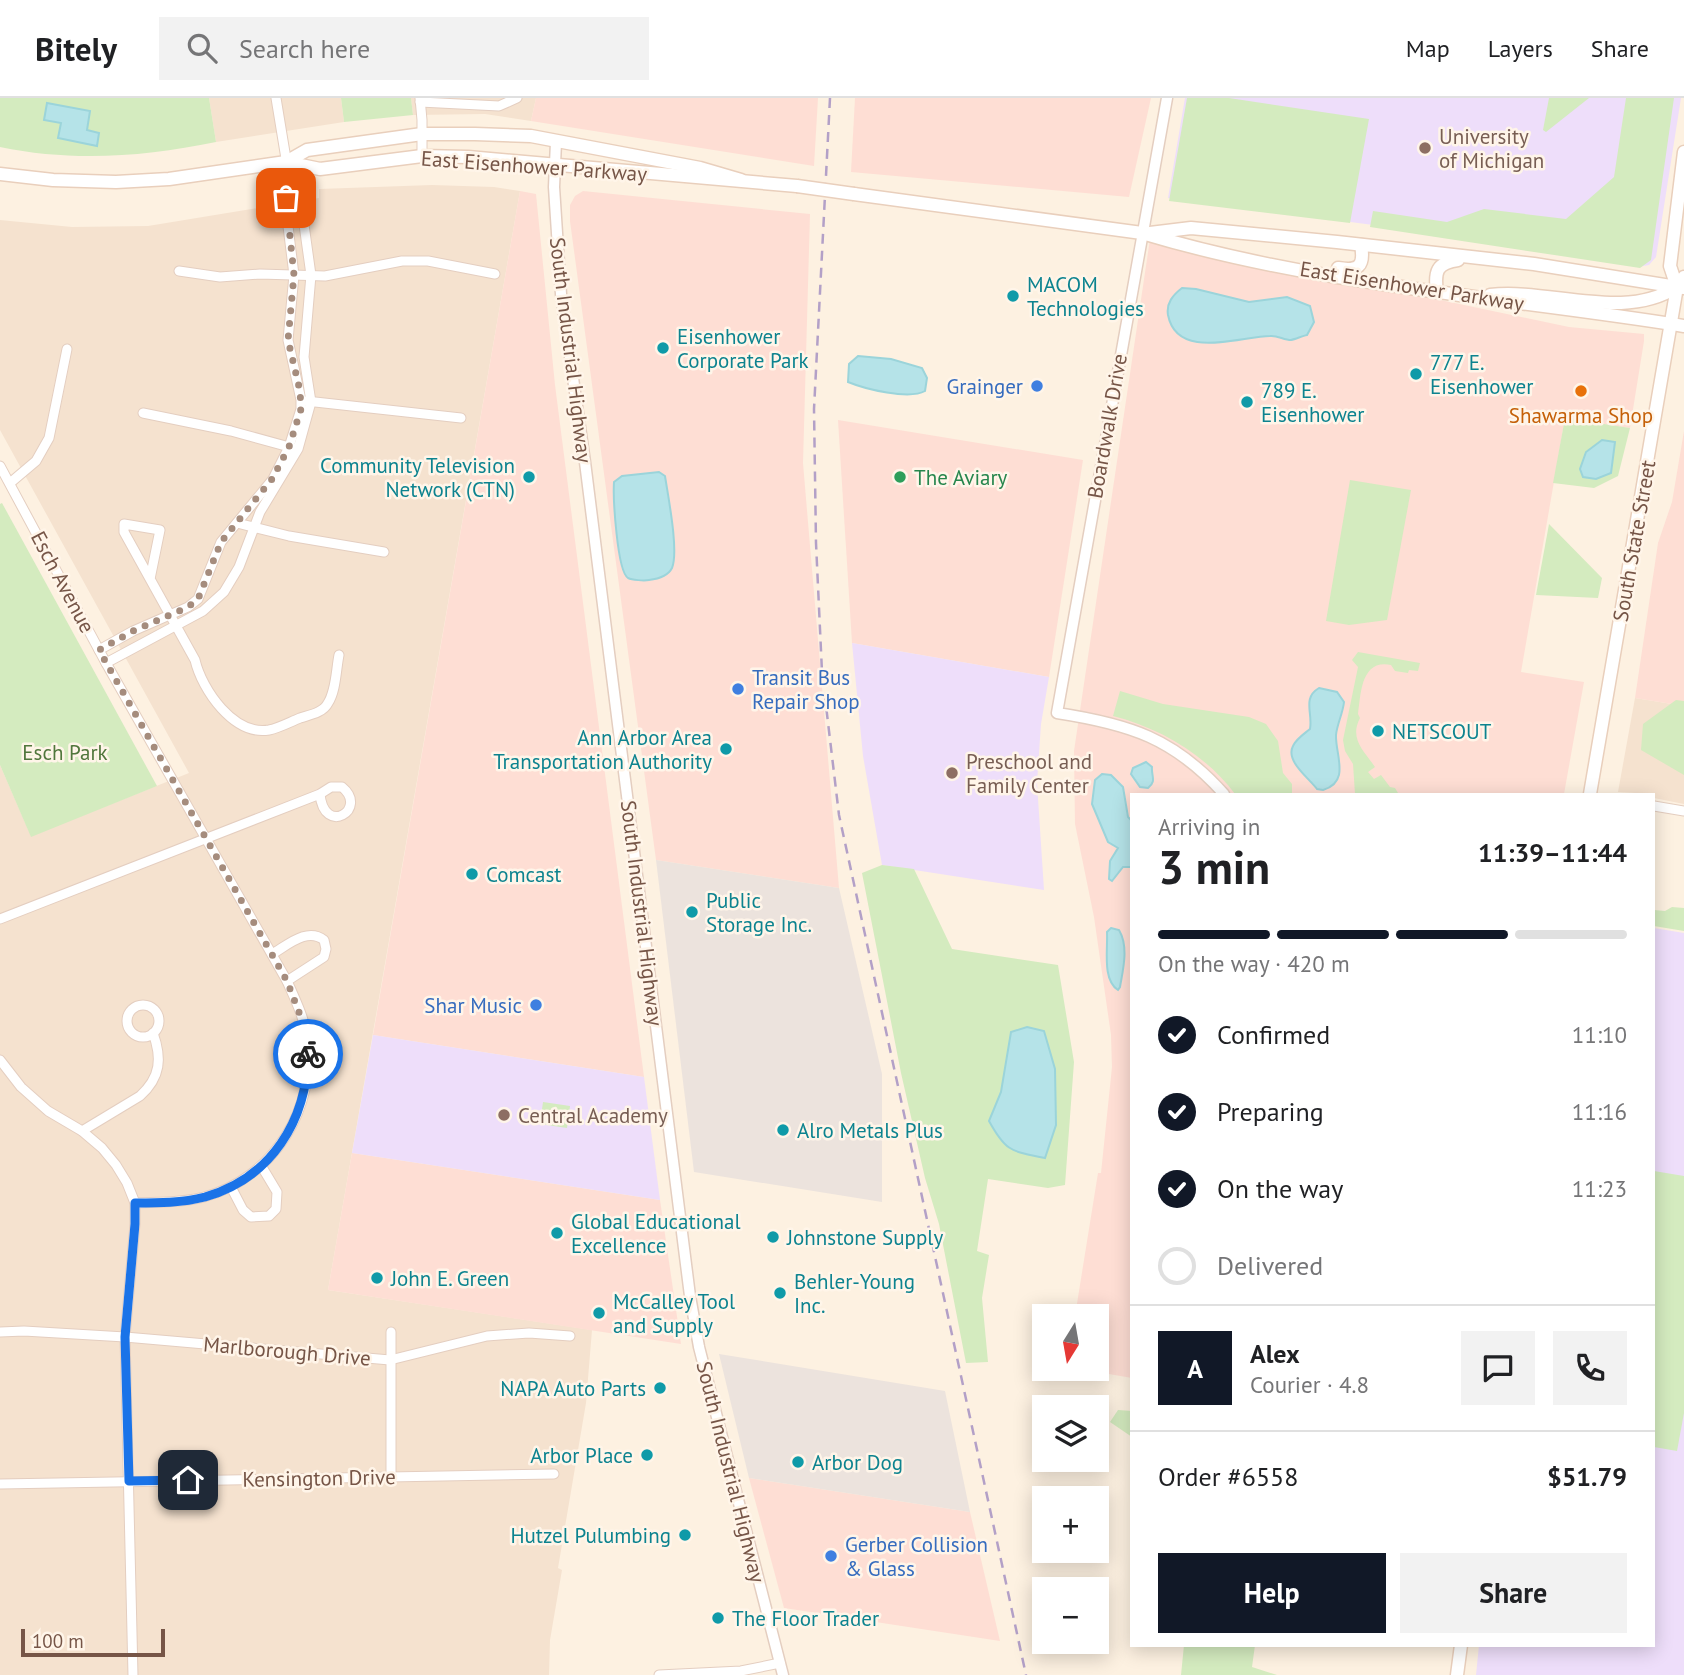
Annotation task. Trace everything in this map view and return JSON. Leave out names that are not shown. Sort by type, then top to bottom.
[{"type":"main road","name":"East Eisenhower Parkway","points":[[286,162],[307,150],[422,134],[531,136],[700,168],[741,180]]},
{"type":"main road","name":"South State Street","points":[[1591,793],[1678,325],[1682,284],[1670,266],[1684,152]]},
{"type":"main road","name":"East Eisenhower Parkway","points":[[0,174],[53,180],[116,182],[197,176],[286,162],[320,169],[422,156],[741,180],[1142,233],[1188,247],[1279,265],[1468,297],[1678,325]]},
{"type":"main road","name":"East Eisenhower Parkway","points":[[1142,233],[1191,228],[1534,264],[1682,284]]},
{"type":"main road","points":[[1279,265],[1298,261],[1351,270],[1360,265],[1361,245]]},
{"type":"main road","points":[[1437,292],[1436,274],[1439,267],[1445,262],[1459,260],[1588,278],[1632,279]]},
{"type":"main road","points":[[1468,297],[1514,292],[1621,303],[1653,300],[1682,284]]},
{"type":"main road","points":[[1678,325],[1684,314]]},
{"type":"main road","points":[[1457,1675],[1461,1647]]},
{"type":"street","points":[[276,98],[290,183],[285,202],[294,275],[288,340],[306,401]]},
{"type":"street","points":[[422,156],[420,100],[499,106],[517,98]]},
{"type":"street","name":"Boardwalk Drive","points":[[1167,98],[1057,713],[1125,726],[1154,738],[1185,757],[1223,793]]},
{"type":"street","name":"South Industrial Highway","points":[[556,142],[557,253],[561,294],[690,1297],[699,1348],[783,1675]]},
{"type":"street","points":[[106,663],[203,611],[232,582],[253,527],[294,448],[306,401],[304,357],[311,275],[300,196],[290,183]]},
{"type":"street","points":[[179,271],[220,277],[260,274],[325,275],[402,261],[428,261],[495,274]]},
{"type":"street","points":[[10,482],[36,461],[49,438],[67,349]]},
{"type":"street","points":[[306,401],[461,418]]},
{"type":"street","points":[[143,414],[231,430],[294,448]]},
{"type":"street","points":[[99,650],[133,631],[188,607],[198,599],[221,542],[294,448]]},
{"type":"street","name":"Esch Avenue","points":[[0,466],[106,663],[287,981],[307,1033],[308,1065],[304,1095],[293,1125],[262,1167],[231,1187],[204,1197],[177,1202],[135,1203]]},
{"type":"street","points":[[237,523],[384,552]]},
{"type":"street","points":[[150,579],[160,530],[124,524],[124,532],[150,579],[177,625],[195,660],[206,690],[221,710],[250,729],[268,730],[323,710],[331,696],[339,655]]},
{"type":"street","points":[[0,919],[320,794]]},
{"type":"street","points":[[1655,806],[1684,811]]},
{"type":"street","points":[[272,954],[310,934],[318,935],[324,940],[324,957],[287,981]]},
{"type":"street","points":[[82,1131],[148,1089],[158,1072],[160,1060],[153,1033]]},
{"type":"street","points":[[0,1060],[30,1095],[48,1111],[82,1131],[102,1148],[127,1183],[135,1203],[125,1337],[133,1675]]},
{"type":"street","points":[[231,1187],[243,1210],[251,1217],[269,1216],[276,1209],[278,1192],[262,1167]]},
{"type":"street","name":"Marlborough Drive","points":[[0,1332],[125,1337],[390,1360],[487,1336],[529,1333],[570,1336]]},
{"type":"street","points":[[391,1332],[391,1477]]},
{"type":"street","name":"Kensington Drive","points":[[0,1484],[554,1474]]},
{"type":"street","points":[[659,1675],[741,1671],[780,1663]]},
{"type":"shaded area","points":[[209,98],[341,98],[344,122],[216,142]]},
{"type":"shaded area","points":[[411,98],[536,98],[531,121],[485,114],[413,115]]},
{"type":"shaded area","points":[[536,98],[818,98],[814,166],[531,121]]},
{"type":"shaded area","points":[[855,98],[1151,98],[1129,197],[851,172]]},
{"type":"shaded area","name":"University of Michigan","points":[[1185,98],[1681,98],[1656,257],[1649,265],[1638,267],[1381,226],[1168,198]]},
{"type":"shaded area","points":[[432,185],[494,187],[520,191],[328,1290],[592,1330],[586,1403],[558,1568],[562,1570],[550,1640],[549,1675],[0,1675],[0,765],[31,836],[189,773],[0,430],[0,220],[72,227],[148,226],[319,198],[319,189]]},
{"type":"shaded area","points":[[520,191],[536,194],[555,385],[644,1077],[373,1035]]},
{"type":"shaded area","points":[[583,191],[810,214],[803,463],[839,888],[656,860],[570,221],[570,205],[575,196]]},
{"type":"shaded area","points":[[1150,239],[1569,327],[1644,334],[1630,428],[1565,418],[1521,672],[1584,682],[1564,793],[1130,793],[1130,1378],[1110,1374],[1110,1304],[1077,1304],[1098,1173],[1101,1173],[1112,1067],[1111,1035],[1094,917],[1075,824],[1074,751]]},
{"type":"shaded area","points":[[838,420],[1083,460],[1049,677],[852,643]]},
{"type":"shaded area","points":[[1684,431],[1684,706],[1635,698],[1658,543],[1672,502]]},
{"type":"shaded area","name":"Preschool and Family Center","points":[[852,643],[1049,677],[1041,724],[1037,783],[1044,890],[882,865],[863,756]]},
{"type":"shaded area","points":[[1635,698],[1684,706],[1684,804],[1655,798],[1655,793],[1618,792]]},
{"type":"shaded area","points":[[656,860],[839,888],[882,1074],[882,1202],[694,1172]]},
{"type":"shaded area","points":[[1655,928],[1684,933],[1684,1675],[1476,1675],[1479,1647],[1655,1647]]},
{"type":"shaded area","name":"Central Academy","points":[[373,1035],[644,1077],[660,1200],[352,1153]]},
{"type":"shaded area","points":[[352,1153],[660,1200],[681,1344],[328,1290]]},
{"type":"shaded area","points":[[719,1354],[945,1391],[970,1512],[749,1478]]},
{"type":"shaded area","points":[[749,1478],[970,1512],[1000,1641],[784,1608]]},
{"type":"green space","points":[[0,98],[209,98],[216,142],[108,156],[54,155],[0,147]]},
{"type":"green space","points":[[341,98],[411,98],[413,115],[344,122]]},
{"type":"green space","points":[[1187,98],[1229,98],[1369,119],[1350,223],[1169,201]]},
{"type":"green space","points":[[1549,98],[1589,98],[1546,132],[1543,130]]},
{"type":"green space","points":[[1626,98],[1674,98],[1651,260],[1640,268],[1370,227],[1373,211],[1447,222],[1484,209],[1566,219],[1614,177]]},
{"type":"green space","points":[[1565,418],[1630,428],[1618,476],[1594,488],[1553,483]]},
{"type":"green space","points":[[1350,480],[1411,490],[1387,620],[1349,625],[1326,621]]},
{"type":"green space","name":"Esch Park","points":[[2,503],[157,786],[31,837],[0,765]]},
{"type":"green space","points":[[1549,524],[1602,578],[1598,598],[1536,595]]},
{"type":"green space","points":[[1358,652],[1420,663],[1418,671],[1409,670],[1408,673],[1395,671],[1391,665],[1374,667],[1364,679],[1360,697],[1360,718],[1356,732],[1359,744],[1375,767],[1368,772],[1374,779],[1381,775],[1398,793],[1355,793],[1353,764],[1345,751],[1343,740],[1358,667],[1352,660]]},
{"type":"green space","points":[[1120,691],[1163,704],[1249,717],[1266,724],[1278,741],[1283,773],[1292,784],[1292,793],[1234,793],[1210,767],[1181,745],[1148,728],[1113,716]]},
{"type":"green space","points":[[1676,700],[1684,701],[1684,775],[1641,750],[1643,724]]},
{"type":"green space","points":[[882,865],[914,869],[952,949],[1058,965],[1074,1062],[1065,1185],[1048,1188],[988,1179],[977,1251],[989,1255],[982,1298],[988,1362],[966,1363],[939,1224],[925,1178],[901,1073],[862,873]]},
{"type":"green space","points":[[1672,907],[1684,908],[1684,931],[1655,926],[1655,910],[1665,911]]},
{"type":"green space","points":[[543,1102],[570,1106],[567,1128],[540,1124]]},
{"type":"green space","points":[[1655,1171],[1684,1176],[1684,1413],[1677,1451],[1655,1447]]},
{"type":"green space","points":[[1118,1410],[1130,1411],[1130,1436],[1110,1422]]},
{"type":"green space","points":[[1184,1647],[1255,1647],[1252,1667],[1277,1675],[1181,1675]]},
{"type":"water","points":[[47,103],[90,111],[87,130],[99,133],[97,146],[58,138],[61,123],[44,120]]},
{"type":"water","points":[[1182,288],[1249,302],[1287,297],[1310,306],[1314,322],[1307,335],[1291,340],[1273,336],[1212,343],[1197,342],[1184,338],[1174,329],[1168,315],[1171,300]]},
{"type":"water","points":[[858,356],[891,359],[922,368],[927,378],[925,391],[898,394],[848,382],[849,364]]},
{"type":"water","points":[[1602,440],[1615,442],[1611,473],[1596,479],[1583,477],[1580,469],[1586,452]]},
{"type":"water","points":[[659,472],[665,476],[672,523],[672,568],[655,579],[630,579],[624,572],[618,549],[614,482],[622,476]]},
{"type":"water","points":[[1319,688],[1337,692],[1344,702],[1336,735],[1339,774],[1332,786],[1323,790],[1317,789],[1299,769],[1291,752],[1296,741],[1310,729],[1309,701]]},
{"type":"water","points":[[1146,762],[1152,767],[1153,778],[1148,788],[1140,787],[1131,774],[1133,768]]},
{"type":"water","points":[[1102,774],[1111,775],[1123,787],[1130,819],[1130,867],[1123,867],[1112,881],[1109,879],[1110,861],[1118,848],[1108,842],[1092,804],[1095,780]]},
{"type":"water","points":[[1111,928],[1119,930],[1125,951],[1118,990],[1108,972],[1107,932]]},
{"type":"water","points":[[1027,1027],[1044,1031],[1055,1069],[1056,1125],[1045,1158],[1011,1148],[1000,1139],[989,1121],[1001,1092],[1011,1032]]},
{"type":"railway","points":[[830,98],[814,409],[822,672],[839,815],[1026,1675]]},
{"type":"way so far","points":[[286,198],[294,275],[288,340],[300,391],[301,409],[289,447],[272,479],[221,542],[198,599],[188,607],[133,631],[99,650],[287,981],[307,1033],[308,1054]]},
{"type":"place","name":"University of Michigan","points":[[1425,148]]},
{"type":"place","name":"MACOM Technologies","points":[[1013,296]]},
{"type":"place","name":"Eisenhower Corporate Park","points":[[663,348]]},
{"type":"place","name":"777 E. Eisenhower","points":[[1416,374]]},
{"type":"place","name":"Grainger","points":[[1037,386]]},
{"type":"place","name":"Shawarma Shop","points":[[1581,391]]},
{"type":"place","name":"789 E. Eisenhower","points":[[1247,402]]},
{"type":"place","name":"Community Television Network (CTN)","points":[[529,477]]},
{"type":"place","name":"The Aviary","points":[[900,477]]},
{"type":"place","name":"Transit Bus Repair Shop","points":[[738,689]]},
{"type":"place","name":"NETSCOUT","points":[[1378,731]]},
{"type":"place","name":"Ann Arbor Area Transportation Authority","points":[[726,749]]},
{"type":"place","name":"Preschool and Family Center","points":[[952,773]]},
{"type":"place","name":"Comcast","points":[[472,874]]},
{"type":"place","name":"Public Storage Inc.","points":[[692,912]]},
{"type":"place","name":"Shar Music","points":[[536,1005]]},
{"type":"place","name":"Central Academy","points":[[504,1115]]},
{"type":"place","name":"Alro Metals Plus","points":[[783,1130]]},
{"type":"place","name":"Global Educational Excellence","points":[[557,1233]]},
{"type":"place","name":"Johnstone Supply","points":[[773,1237]]},
{"type":"place","name":"John E. Green","points":[[377,1278]]},
{"type":"place","name":"Behler-Young Inc.","points":[[780,1293]]},
{"type":"place","name":"McCalley Tool and Supply","points":[[599,1313]]},
{"type":"place","name":"NAPA Auto Parts","points":[[660,1388]]},
{"type":"place","name":"Arbor Place","points":[[647,1455]]},
{"type":"place","name":"Arbor Dog","points":[[798,1462]]},
{"type":"place","name":"Hutzel Pulumbing","points":[[685,1535]]},
{"type":"place","name":"Gerber Collision & Glass","points":[[831,1556]]},
{"type":"place","name":"The Floor Trader","points":[[718,1618]]},
{"type":"route","points":[[188,1480],[129,1481],[125,1337],[135,1203],[177,1202],[204,1197],[231,1187],[262,1167],[293,1125],[304,1095],[308,1054]]}]
